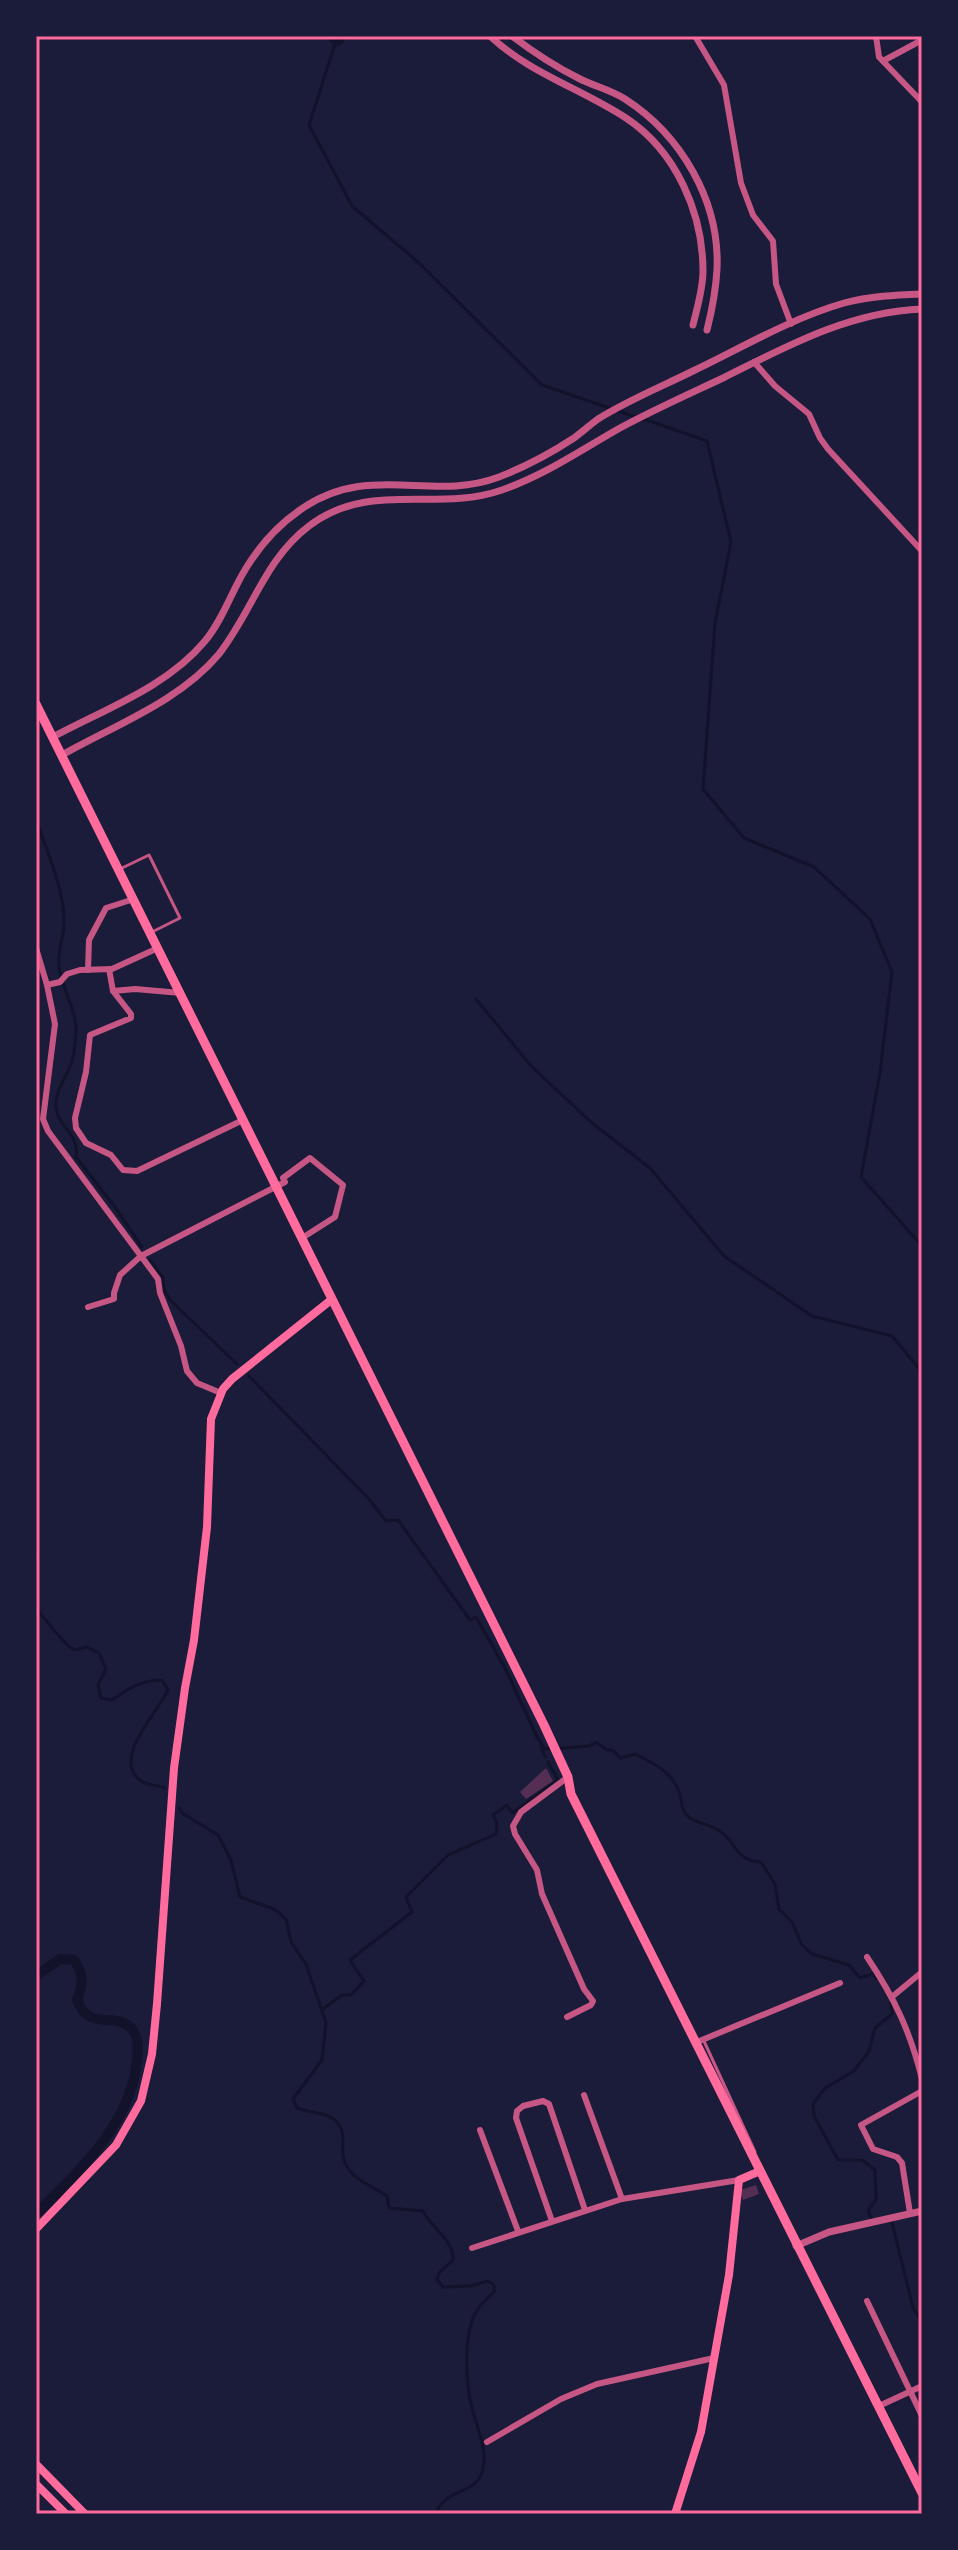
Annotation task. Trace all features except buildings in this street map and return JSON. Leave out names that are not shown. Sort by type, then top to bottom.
[{"type":"main road","points":[[36,704],[549,1738],[568,1777],[571,1794],[700,2041],[796,2246],[922,2493]]},
{"type":"main road","points":[[36,2229],[116,2145],[141,2101],[152,2054],[174,1768],[194,1640],[207,1527],[211,1419],[221,1393],[232,1379],[331,1300]]},
{"type":"main road","points":[[675,2514],[701,2432],[729,2275],[739,2180],[760,2171]]},
{"type":"main road","points":[[36,2464],[85,2514]]},
{"type":"main road","points":[[36,2484],[66,2514]]},
{"type":"street","points":[[490,36],[531,66],[628,119],[659,148],[676,172],[691,201],[701,240],[703,274],[693,325]]},
{"type":"street","points":[[512,36],[578,78],[623,97],[676,144],[692,168],[705,198],[716,237],[717,268],[707,330]]},
{"type":"street","points":[[695,36],[724,85],[741,183],[753,215],[773,241],[776,284],[791,324]]},
{"type":"street","points":[[876,36],[879,57],[922,102]]},
{"type":"street","points":[[909,36],[911,45]]},
{"type":"street","points":[[883,61],[922,40]]},
{"type":"street","points":[[53,737],[143,690],[188,658],[218,622],[249,563],[282,525],[321,497],[345,488],[375,483],[461,486],[498,477],[550,452],[632,401],[791,324],[844,303],[872,297],[922,294]]},
{"type":"street","points":[[62,755],[177,691],[202,672],[234,633],[266,573],[308,526],[351,504],[379,499],[462,499],[504,490],[558,465],[620,428],[803,338],[853,319],[922,309]]},
{"type":"street","points":[[754,362],[775,386],[809,414],[828,449],[922,551]]},
{"type":"street","points":[[408,498],[409,484]]},
{"type":"street","points":[[88,970],[89,940],[106,908],[134,899]]},
{"type":"street","points":[[36,948],[55,1024],[43,1119],[48,1131],[158,1279],[187,1371],[197,1383],[221,1393]]},
{"type":"street","points":[[47,985],[60,982],[67,974],[109,969],[158,948]]},
{"type":"street","points":[[109,969],[113,991],[131,1018],[90,1035],[86,1072],[75,1118],[79,1136],[86,1143],[111,1155],[123,1170],[137,1171],[243,1120]]},
{"type":"street","points":[[113,991],[135,989],[181,993]]},
{"type":"street","points":[[88,1307],[114,1299],[117,1280],[141,1256],[285,1182],[283,1178],[310,1158],[343,1185],[335,1217],[302,1238]]},
{"type":"street","points":[[567,2017],[593,2001],[584,1989],[542,1894],[537,1870],[513,1826],[521,1812],[568,1777]]},
{"type":"street","points":[[867,1957],[893,1996],[915,2051],[922,2079]]},
{"type":"street","points":[[893,1996],[922,1972]]},
{"type":"street","points":[[700,2041],[840,1983]]},
{"type":"street","points":[[910,2213],[902,2163],[892,2154],[873,2149],[861,2125],[922,2091]]},
{"type":"street","points":[[584,2095],[622,2199]]},
{"type":"street","points":[[552,2221],[516,2118],[517,2111],[523,2106],[543,2101],[549,2104],[585,2210]]},
{"type":"street","points":[[480,2130],[518,2231]]},
{"type":"street","points":[[472,2248],[622,2199],[739,2180]]},
{"type":"street","points":[[796,2246],[829,2232],[922,2211]]},
{"type":"street","points":[[867,2301],[922,2416]]},
{"type":"street","points":[[487,2442],[561,2399],[597,2384],[714,2358]]},
{"type":"street","points":[[879,2406],[922,2386]]},
{"type":"lane","points":[[119,870],[149,855],[162,881],[180,918],[150,933]]},
{"type":"waterway","points":[[337,38],[309,125],[352,206],[418,262],[542,385],[636,417]]},
{"type":"waterway","points":[[644,419],[707,441],[731,542],[715,623],[703,789],[744,838],[814,867],[870,919],[892,972],[880,1073],[861,1177],[922,1246]]},
{"type":"waterway","points":[[36,819],[61,893],[64,925],[59,967],[76,1024],[73,1057],[60,1088],[56,1108],[75,1142],[76,1157],[142,1247]]},
{"type":"waterway","points":[[476,999],[531,1066],[592,1123],[650,1168],[724,1256],[812,1316],[892,1336],[922,1372]]},
{"type":"waterway","points":[[150,1260],[163,1278],[164,1290],[171,1301],[237,1364]]},
{"type":"waterway","points":[[249,1376],[369,1499],[386,1521],[398,1520],[470,1620],[476,1617],[504,1666],[538,1739]]},
{"type":"waterway","points":[[36,1553],[39,1554],[36,1566]]},
{"type":"waterway","points":[[36,1609],[74,1650],[86,1647],[99,1653],[106,1669],[98,1685],[101,1698],[112,1700],[135,1686],[162,1680],[168,1690],[140,1735],[131,1760],[133,1772],[141,1781],[165,1788]]},
{"type":"waterway","points":[[538,1738],[544,1748],[551,1749],[589,1746],[596,1742],[607,1750],[613,1750],[620,1758],[635,1754],[662,1770],[677,1787],[688,1816],[724,1834],[745,1858],[761,1862],[775,1884],[779,1909],[792,1922],[802,1945],[812,1954],[849,1965],[860,1978],[872,1974],[877,1979]]},
{"type":"waterway","points":[[541,1746],[545,1757]]},
{"type":"waterway","points":[[323,2009],[342,1995],[351,1995],[364,1981],[350,1960],[412,1912],[406,1897],[448,1855],[496,1834],[497,1823],[493,1815],[507,1805],[512,1813],[558,1780],[548,1762]]},
{"type":"waterway","points":[[179,1808],[182,1813],[218,1835],[231,1860],[240,1897],[274,1909],[286,1919],[291,1942],[306,1964],[326,2023],[322,2060],[293,2099],[297,2108],[324,2115],[340,2125],[347,2167],[356,2177],[387,2196],[389,2208],[423,2211],[446,2240],[452,2253],[453,2260],[439,2273],[437,2280],[443,2287],[471,2286],[488,2281],[494,2285],[494,2292],[474,2316],[467,2352],[468,2388],[484,2458],[481,2475],[472,2485],[446,2500],[435,2514]]},
{"type":"waterway","points":[[36,2214],[86,2163],[114,2125],[133,2082],[138,2047],[134,2032],[125,2024],[96,2019],[82,2010],[77,2000],[81,1975],[74,1960],[60,1959],[39,1974]]},
{"type":"waterway","points":[[872,2220],[868,2210],[876,2200],[875,2170],[862,2160],[838,2160],[814,2116],[813,2104],[825,2088],[854,2071],[869,2051],[875,2028],[892,2014],[891,2002]]},
{"type":"waterway","points":[[892,2222],[913,2308],[922,2321]]}]
